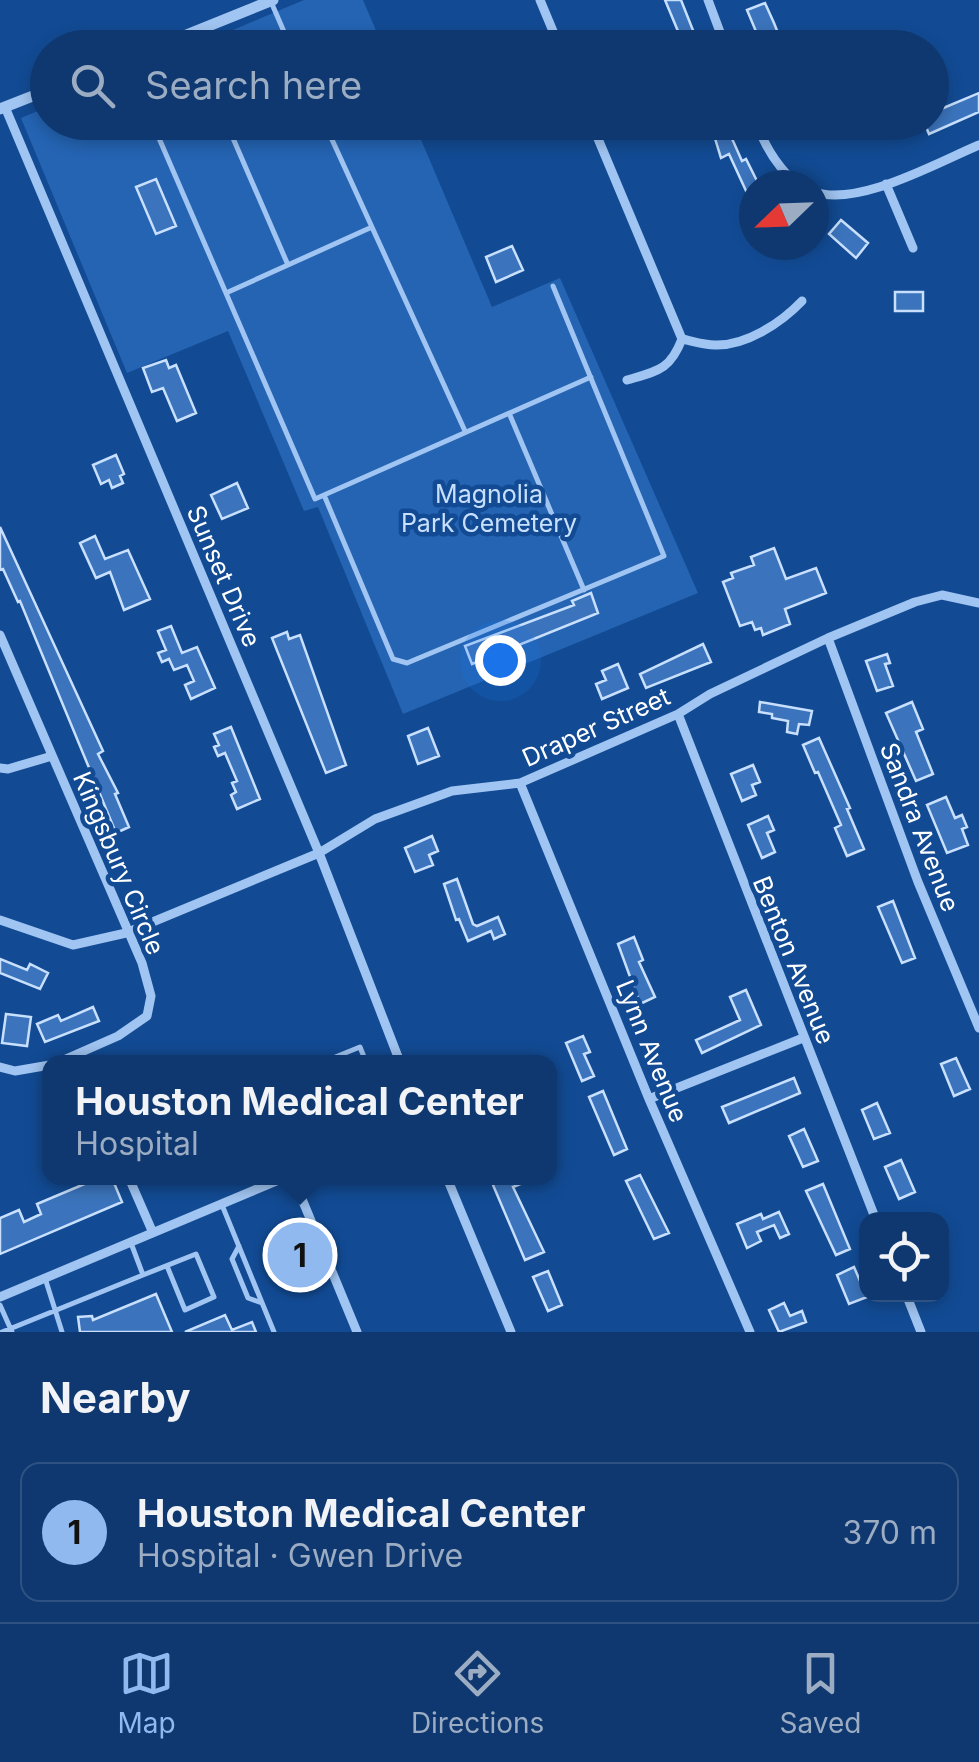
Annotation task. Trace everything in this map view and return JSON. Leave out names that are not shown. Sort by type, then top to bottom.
[{"type":"street","points":[[198,30],[272,0]]},
{"type":"street","points":[[540,0],[552,30]]},
{"type":"street","points":[[708,0],[719,30]]},
{"type":"street","points":[[2,108],[30,97]]},
{"type":"street","name":"Sunset Drive","points":[[2,108],[320,853],[396,1055]]},
{"type":"street","points":[[599,140],[682,339],[674,359],[660,370],[627,380]]},
{"type":"street","points":[[763,140],[783,170]]},
{"type":"street","points":[[829,195],[838,197],[886,184],[979,145]]},
{"type":"street","points":[[886,184],[913,248]]},
{"type":"street","points":[[682,339],[718,346],[761,333],[783,321],[802,301]]},
{"type":"street","name":"Draper Street","points":[[0,920],[72,945],[126,933],[320,853],[374,819],[452,791],[520,783],[678,714],[710,694],[828,638],[915,602],[942,595],[979,603]]},
{"type":"street","name":"Kingsbury Circle","points":[[0,636],[142,963],[151,996],[147,1016],[86,1055]]},
{"type":"street","name":"Sandra Avenue","points":[[828,638],[918,882],[979,1028]]},
{"type":"street","name":"Benton Avenue","points":[[678,714],[873,1212]]},
{"type":"street","points":[[0,768],[52,756]]},
{"type":"street","name":"Lynn Avenue","points":[[520,783],[649,1099],[750,1332]]},
{"type":"street","points":[[649,1099],[803,1038]]},
{"type":"street","points":[[0,1067],[14,1071],[42,1066]]},
{"type":"street","points":[[132,1185],[154,1233]]},
{"type":"street","points":[[0,1297],[264,1185]]},
{"type":"street","points":[[296,1185],[358,1332]]},
{"type":"street","points":[[450,1185],[511,1332]]},
{"type":"street","points":[[909,1302],[921,1332]]},
{"type":"lane","points":[[272,0],[284,30]]},
{"type":"lane","points":[[160,140],[316,500],[591,377]]},
{"type":"lane","points":[[234,140],[288,265]]},
{"type":"lane","points":[[332,140],[466,431]]},
{"type":"lane","points":[[226,293],[372,227]]},
{"type":"lane","points":[[324,495],[393,659],[399,662],[412,662],[664,556],[553,286]]},
{"type":"lane","points":[[508,412],[584,590]]},
{"type":"lane","points":[[342,1055],[360,1048],[363,1055]]},
{"type":"lane","points":[[221,1203],[274,1332]]},
{"type":"lane","points":[[130,1242],[143,1275]]},
{"type":"lane","points":[[239,1246],[232,1258],[248,1298],[262,1303]]},
{"type":"lane","points":[[2,1332],[196,1254],[214,1298],[185,1310],[167,1266]]},
{"type":"lane","points":[[45,1278],[62,1332]]},
{"type":"lane","points":[[0,1306],[11,1330]]},
{"type":"green space","points":[[304,0],[363,0],[376,30],[233,30]]},
{"type":"green space","name":"Magnolia Park Cemetery","points":[[30,114],[30,140],[21,118]]},
{"type":"green space","name":"Magnolia Park Cemetery","points":[[30,140],[421,140],[492,307],[560,278],[698,593],[403,714],[318,507],[304,511],[228,331],[127,373]]},
{"type":"building","points":[[665,0],[681,0],[693,30],[678,30]]},
{"type":"building","points":[[765,3],[776,30],[755,30],[747,10]]},
{"type":"building","points":[[979,93],[979,112],[949,125],[949,106]]},
{"type":"building","points":[[716,140],[733,140],[742,161],[746,159],[752,170],[739,170],[739,176],[729,154],[721,158]]},
{"type":"building","points":[[156,179],[176,226],[156,234],[136,187]]},
{"type":"building","points":[[841,220],[868,243],[856,258],[829,234]]},
{"type":"building","points":[[512,246],[523,270],[496,282],[486,257]]},
{"type":"building","points":[[895,292],[923,292],[923,311],[895,311]]},
{"type":"building","points":[[166,360],[169,368],[176,365],[196,413],[177,421],[163,388],[152,392],[143,368]]},
{"type":"building","points":[[116,455],[124,474],[120,476],[123,483],[112,488],[109,480],[101,484],[93,465]]},
{"type":"building","points":[[237,483],[248,508],[222,519],[211,495]]},
{"type":"building","points":[[0,527],[103,751],[98,754],[118,793],[115,794],[129,827],[116,833],[20,601],[3,569],[0,570]]},
{"type":"building","points":[[95,536],[105,559],[128,550],[150,599],[124,610],[110,572],[96,578],[80,543]]},
{"type":"building","points":[[774,548],[786,579],[816,568],[826,593],[785,609],[790,624],[763,635],[752,622],[740,626],[723,582],[733,578],[731,573],[754,565],[751,557]]},
{"type":"building","points":[[591,593],[598,613],[472,664],[465,646],[574,605],[572,601]]},
{"type":"building","points":[[171,626],[182,653],[197,647],[215,688],[191,699],[185,685],[194,681],[187,665],[174,670],[169,659],[162,662],[158,653],[166,650],[158,631]]},
{"type":"building","points":[[287,632],[289,639],[300,635],[346,765],[326,773],[272,638]]},
{"type":"building","points":[[703,644],[711,662],[646,688],[640,674]]},
{"type":"building","points":[[887,654],[890,663],[885,664],[893,686],[877,691],[866,661]]},
{"type":"building","points":[[618,664],[628,688],[602,699],[596,684],[606,680],[602,671]]},
{"type":"building","points":[[760,702],[812,711],[809,725],[799,724],[797,734],[787,732],[788,721],[759,712]]},
{"type":"building","points":[[912,702],[923,729],[916,732],[933,774],[916,781],[886,713]]},
{"type":"building","points":[[231,727],[260,799],[237,809],[231,795],[236,792],[232,783],[237,781],[225,753],[218,756],[214,747],[219,745],[214,734]]},
{"type":"building","points":[[428,728],[439,756],[418,764],[408,736]]},
{"type":"building","points":[[819,738],[864,849],[847,856],[835,828],[841,825],[803,745]]},
{"type":"building","points":[[753,765],[760,782],[752,785],[756,795],[742,801],[731,774]]},
{"type":"building","points":[[946,797],[955,818],[962,815],[968,845],[947,853],[927,805]]},
{"type":"building","points":[[768,816],[774,830],[767,833],[775,852],[762,858],[748,825]]},
{"type":"building","points":[[432,836],[438,851],[429,855],[433,865],[415,872],[405,848]]},
{"type":"building","points":[[457,879],[473,924],[477,926],[498,917],[505,934],[494,939],[491,931],[468,941],[444,884]]},
{"type":"building","points":[[893,901],[915,958],[902,963],[878,907]]},
{"type":"building","points":[[634,937],[643,960],[639,962],[655,997],[640,1004],[618,944]]},
{"type":"building","points":[[0,959],[27,970],[30,964],[48,973],[40,989],[0,973]]},
{"type":"building","points":[[746,990],[761,1025],[702,1053],[696,1040],[740,1020],[730,997]]},
{"type":"building","points":[[93,1007],[99,1021],[45,1042],[37,1024],[58,1015],[61,1021]]},
{"type":"building","points":[[6,1014],[31,1017],[27,1046],[2,1043]]},
{"type":"building","points":[[583,1036],[590,1052],[584,1054],[594,1076],[582,1081],[566,1043]]},
{"type":"building","points":[[956,1058],[970,1089],[954,1096],[941,1064]]},
{"type":"building","points":[[794,1078],[800,1093],[729,1123],[722,1107]]},
{"type":"building","points":[[603,1091],[627,1149],[614,1155],[589,1097]]},
{"type":"building","points":[[877,1103],[890,1133],[874,1139],[862,1110]]},
{"type":"building","points":[[804,1129],[818,1161],[803,1167],[789,1136]]},
{"type":"building","points":[[901,1160],[915,1192],[899,1199],[885,1167]]},
{"type":"building","points":[[640,1175],[669,1233],[654,1239],[626,1181]]},
{"type":"building","points":[[823,1184],[850,1249],[836,1255],[806,1191]]},
{"type":"building","points":[[82,1185],[115,1185],[122,1202],[0,1254],[0,1218],[19,1210],[24,1222],[41,1214],[37,1204]]},
{"type":"building","points":[[493,1185],[518,1185],[513,1187],[544,1252],[525,1260]]},
{"type":"building","points":[[779,1212],[789,1234],[780,1238],[774,1225],[757,1232],[761,1241],[747,1248],[737,1224],[761,1214],[763,1219]]},
{"type":"building","points":[[854,1267],[859,1279],[859,1300],[849,1304],[837,1275]]},
{"type":"building","points":[[548,1271],[562,1305],[548,1311],[533,1277]]},
{"type":"building","points":[[156,1294],[172,1332],[80,1332],[78,1317],[92,1316],[93,1320]]},
{"type":"building","points":[[784,1303],[790,1316],[802,1311],[806,1322],[779,1332],[769,1310]]},
{"type":"building","points":[[225,1315],[232,1330],[252,1322],[256,1332],[185,1332]]},
{"type":"place","name":"Houston Medical Center","points":[[300,1255]]}]
